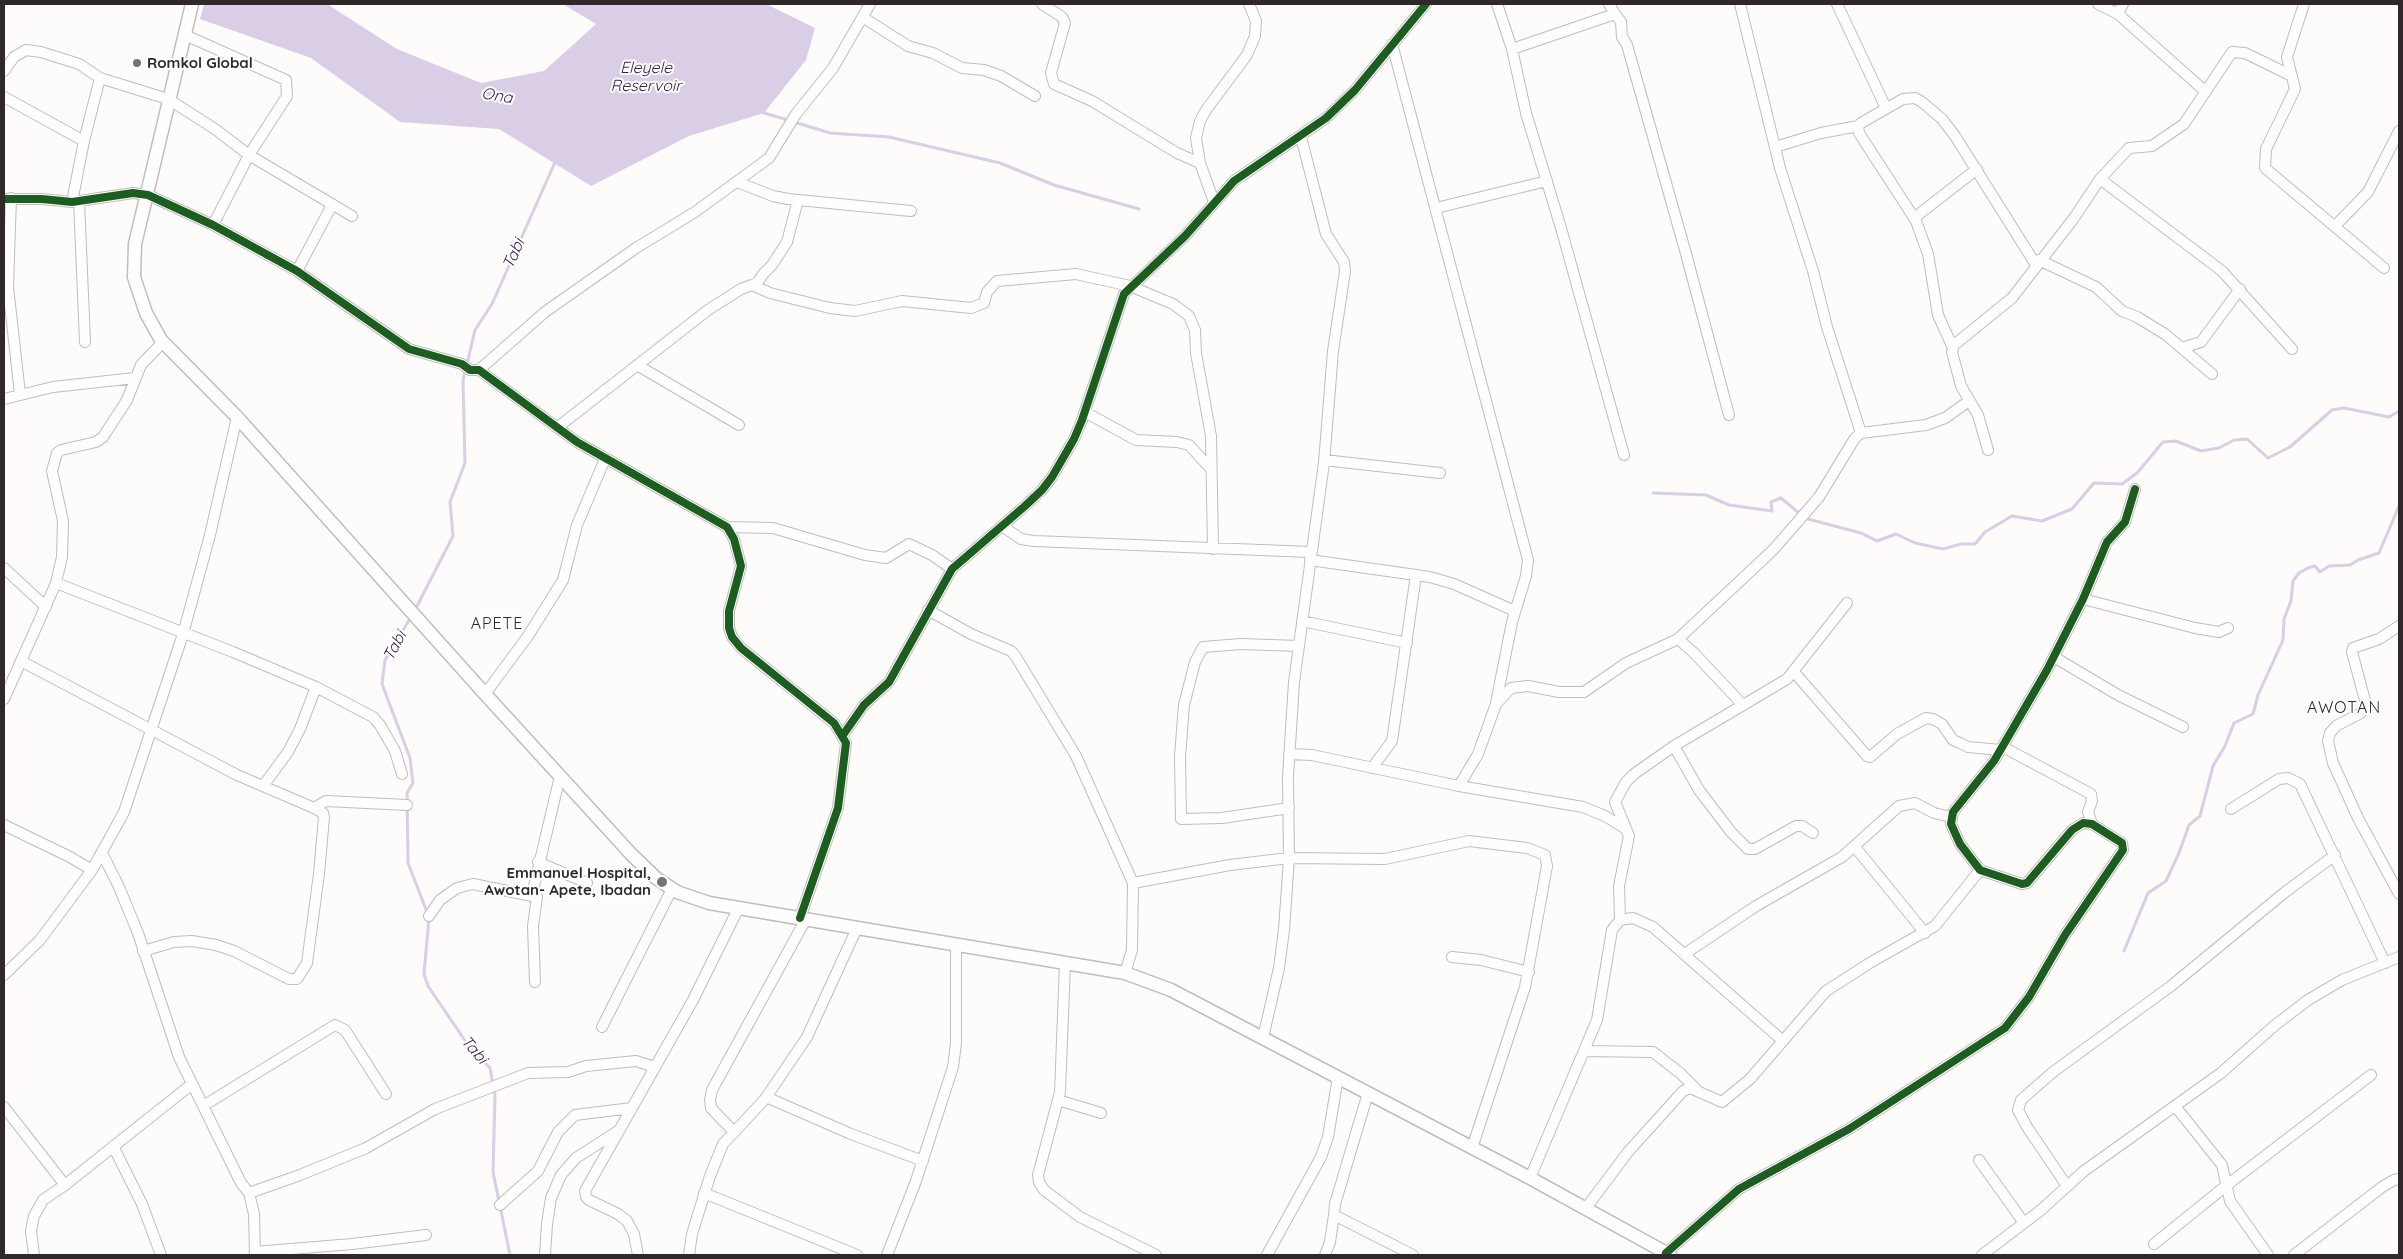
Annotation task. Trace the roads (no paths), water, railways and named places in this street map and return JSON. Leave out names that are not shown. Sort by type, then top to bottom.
[{"type":"main road","points":[[191,7],[135,244],[134,277],[146,313],[163,342],[237,417],[485,694],[631,854],[656,878],[672,888],[709,903],[1125,973],[1170,990],[1263,1038],[1530,1178],[1668,1254]]},
{"type":"street","points":[[470,368],[636,248],[695,212],[769,158],[796,114],[833,68],[864,18],[870,4]]},
{"type":"street","points":[[1042,4],[1062,17],[1065,23],[1051,73],[1054,84],[1092,101],[1177,153],[1200,163]]},
{"type":"street","points":[[1214,202],[1200,163],[1196,138],[1200,121],[1247,55],[1255,36],[1256,21],[1249,4]]},
{"type":"street","points":[[842,735],[864,705],[890,682],[928,610],[952,570],[1042,490],[1052,477],[1074,439],[1085,412],[1120,302],[1130,286],[1184,236],[1234,181],[1326,118],[1354,90],[1426,4]]},
{"type":"street","points":[[1497,4],[1512,49],[1526,113],[1624,455]]},
{"type":"street","points":[[1609,4],[1621,22],[1622,37],[1627,45],[1686,250],[1729,415]]},
{"type":"street","points":[[1740,4],[1775,147],[1813,271],[1827,328],[1861,433]]},
{"type":"street","points":[[1837,4],[1886,108]]},
{"type":"street","points":[[2098,4],[2118,14],[2206,92]]},
{"type":"street","points":[[2118,14],[2123,4]]},
{"type":"street","points":[[2304,4],[2287,57],[2295,89],[2266,149],[2264,168],[2384,268]]},
{"type":"street","points":[[1512,49],[1615,14]]},
{"type":"street","points":[[864,18],[908,46],[933,53],[962,68],[984,70],[1001,76],[1035,96]]},
{"type":"street","points":[[185,35],[286,80],[287,96],[249,155],[213,225]]},
{"type":"street","points":[[1392,44],[1528,560],[1526,576],[1515,611],[1496,704],[1478,754],[1459,786]]},
{"type":"street","points":[[4,71],[14,56],[26,50],[42,52],[79,64],[100,78],[168,99],[215,129],[249,155],[352,216]]},
{"type":"street","points":[[1953,348],[1969,332],[2008,302],[2074,218],[2100,179],[2129,148],[2152,146],[2184,124],[2229,56],[2236,51],[2245,53],[2292,76]]},
{"type":"street","points":[[85,342],[76,201],[84,141],[100,78]]},
{"type":"street","points":[[4,97],[84,141]]},
{"type":"street","points":[[1775,147],[1821,133],[1858,126],[1903,99],[1914,98],[1922,102],[1942,119],[1977,168],[2037,263],[2096,287],[2122,311],[2150,324],[2212,374]]},
{"type":"street","points":[[1858,126],[1859,133],[1914,218],[1928,254],[1938,315],[1953,348],[1961,386],[1978,415],[1988,450]]},
{"type":"street","points":[[2335,226],[2368,192],[2399,131]]},
{"type":"street","points":[[1263,1038],[1280,968],[1289,858],[1289,754],[1299,646],[1324,460],[1333,351],[1345,271],[1344,262],[1326,234],[1301,136]]},
{"type":"street","points":[[1914,218],[1977,168]]},
{"type":"street","points":[[2100,179],[2222,271],[2292,349]]},
{"type":"street","points":[[1436,208],[1547,181]]},
{"type":"street","points":[[737,182],[772,196],[911,211]]},
{"type":"street","points":[[20,394],[8,287],[7,199],[76,201],[133,193],[148,195],[213,225],[297,271],[409,349],[470,368],[604,459],[727,528],[734,539],[741,566],[729,611],[729,628],[732,637],[741,648],[834,724],[846,743],[838,808],[803,918],[712,1090],[711,1108],[733,1131]]},
{"type":"street","points":[[558,427],[708,310],[741,289],[758,283],[772,266],[787,242],[798,200]]},
{"type":"street","points":[[297,271],[332,205]]},
{"type":"street","points":[[752,285],[770,293],[821,306],[855,311],[902,301],[971,308],[984,303],[987,292],[997,281],[1059,274],[1076,274],[1130,286],[1173,304],[1189,316],[1195,330],[1196,353],[1211,436],[1212,549]]},
{"type":"street","points":[[2182,348],[2201,342],[2240,289]]},
{"type":"street","points":[[4,699],[56,583],[64,540],[60,506],[52,471],[54,460],[61,450],[91,444],[103,437],[124,406],[141,364],[163,342]]},
{"type":"street","points":[[637,365],[739,425]]},
{"type":"street","points":[[4,399],[20,394],[74,384],[135,378]]},
{"type":"street","points":[[1496,704],[1511,688],[1523,686],[1559,692],[1584,692],[1626,663],[1678,639],[1773,550],[1818,497],[1855,438],[1861,433],[1926,425],[1945,418],[1969,401]]},
{"type":"street","points":[[1085,412],[1136,440],[1178,442],[1189,445],[1211,468]]},
{"type":"street","points":[[4,975],[40,940],[92,870],[124,812],[183,634],[210,535],[237,417]]},
{"type":"street","points":[[485,694],[528,636],[563,580],[577,526],[604,459]]},
{"type":"street","points":[[1324,460],[1440,473]]},
{"type":"street","points":[[1668,1254],[1739,1190],[1849,1129],[2005,1028],[2044,974],[2065,935],[2123,850],[2122,843],[2092,824],[2083,823],[2072,830],[2027,882],[2022,884],[1980,870],[1960,844],[1951,824],[1951,817],[2002,749],[2054,658],[2083,599],[2107,542],[2125,522],[2135,489]]},
{"type":"street","points":[[1002,526],[1021,539],[1034,541],[1212,549],[1311,556],[1416,575],[1454,584],[1515,611]]},
{"type":"street","points":[[727,528],[773,528],[865,555],[886,558],[908,544],[932,555],[952,570]]},
{"type":"street","points":[[4,568],[46,607]]},
{"type":"street","points":[[1372,768],[1392,741],[1416,575]]},
{"type":"street","points":[[56,583],[316,687],[373,716],[395,751],[402,774]]},
{"type":"street","points":[[2083,599],[2195,628],[2219,632],[2228,628]]},
{"type":"street","points":[[1530,1178],[1597,1020],[1612,930],[1620,920],[1619,886],[1628,844],[1626,829],[1615,806],[1618,793],[1634,774],[1674,746],[1773,688],[1794,672],[1847,603]]},
{"type":"street","points":[[928,610],[971,634],[1011,651],[1076,756],[1133,883],[1132,950],[1125,973]]},
{"type":"street","points":[[1302,621],[1407,643]]},
{"type":"street","points":[[2399,626],[2379,639],[2353,648],[2352,652],[2366,704],[2361,713],[2336,726],[2330,733],[2328,741],[2333,763],[2358,818],[2399,894]]},
{"type":"street","points":[[1678,639],[1703,662],[1743,706]]},
{"type":"street","points":[[1289,808],[1222,818],[1180,819],[1180,756],[1184,705],[1195,662],[1204,648],[1241,644],[1299,646]]},
{"type":"street","points":[[2054,658],[2118,695],[2183,727]]},
{"type":"street","points":[[21,661],[237,775],[314,808],[324,817],[320,865],[307,963],[297,978],[289,979],[234,951],[216,945],[192,941],[174,942],[143,951]]},
{"type":"street","points":[[1794,672],[1867,756],[1870,757],[1897,734],[1918,720],[1933,719],[1942,724],[1953,740],[1968,746],[2002,749],[2091,794],[2092,801],[2088,812],[2092,824]]},
{"type":"street","points":[[263,786],[288,752],[300,729],[316,687]]},
{"type":"street","points":[[1674,746],[1699,790],[1731,832],[1748,848],[1755,849],[1796,826],[1802,826],[1814,833]]},
{"type":"street","points":[[1289,754],[1312,755],[1459,786],[1583,807],[1606,816],[1626,829]]},
{"type":"street","points":[[535,982],[533,926],[537,898],[534,886],[538,862],[560,776]]},
{"type":"street","points":[[2231,809],[2279,779],[2295,780],[2300,784],[2385,963]]},
{"type":"street","points":[[314,808],[326,801],[407,805]]},
{"type":"street","points":[[1686,953],[1750,911],[1809,878],[1855,847],[1899,806],[1915,803],[1934,812],[1951,817]]},
{"type":"street","points":[[4,824],[92,870]]},
{"type":"street","points":[[1133,883],[1230,865],[1289,858],[1385,859],[1469,841],[1540,852],[1546,857],[1548,866],[1529,972],[1472,1148]]},
{"type":"street","points":[[1855,847],[1925,933]]},
{"type":"street","points":[[102,853],[119,887],[143,951],[178,1056],[240,1183],[249,1193],[254,1214],[255,1254],[426,1235]]},
{"type":"street","points":[[2067,1186],[2026,1127],[2018,1110],[2021,1100],[2053,1072],[2172,986],[2284,893],[2335,855]]},
{"type":"street","points":[[538,862],[587,883]]},
{"type":"street","points":[[1586,1208],[1659,1116],[1687,1088],[1722,1102],[1750,1079],[1826,991],[1873,961],[1925,933],[1945,916],[1980,870]]},
{"type":"street","points":[[429,916],[440,900],[457,888],[473,884],[537,898]]},
{"type":"street","points":[[602,1027],[672,888]]},
{"type":"street","points":[[638,1255],[634,1234],[627,1221],[589,1200],[585,1195],[693,1000],[739,907]]},
{"type":"street","points":[[1620,920],[1633,918],[1644,922],[1686,953],[1783,1041]]},
{"type":"street","points":[[689,1255],[692,1234],[704,1193],[723,1144],[766,1097],[807,1038],[857,928]]},
{"type":"street","points":[[886,1255],[923,1160],[953,1067],[956,1043],[956,945]]},
{"type":"street","points":[[1452,957],[1481,960],[1529,972]]},
{"type":"street","points":[[1982,1255],[2119,1145],[2221,1073],[2274,1026],[2308,1000],[2342,980],[2399,957]]},
{"type":"street","points":[[1064,964],[1062,1076],[1058,1100],[1038,1176],[1044,1190],[1080,1217],[1156,1255]]},
{"type":"street","points":[[203,1106],[335,1025],[345,1030],[386,1094]]},
{"type":"street","points":[[1584,1051],[1653,1052],[1680,1073],[1698,1092]]},
{"type":"street","points":[[249,1193],[300,1176],[366,1148],[435,1109],[528,1073],[568,1072],[586,1066],[636,1061],[655,1066]]},
{"type":"street","points":[[2154,1244],[2227,1185],[2371,1075]]},
{"type":"street","points":[[1267,1255],[1321,1157],[1328,1137],[1338,1077]]},
{"type":"street","points":[[34,1255],[31,1230],[34,1216],[42,1200],[65,1185],[192,1084]]},
{"type":"street","points":[[1325,1255],[1330,1242],[1335,1204],[1368,1093]]},
{"type":"street","points":[[766,1097],[851,1134],[923,1160]]},
{"type":"street","points":[[1058,1100],[1101,1113]]},
{"type":"street","points":[[2175,1106],[2222,1165],[2230,1200],[2268,1255]]},
{"type":"street","points":[[4,1107],[65,1185]]},
{"type":"street","points":[[500,1205],[538,1171],[558,1132],[574,1115],[632,1108]]},
{"type":"street","points":[[545,1255],[551,1198],[561,1175],[576,1158],[619,1131]]},
{"type":"street","points":[[113,1146],[136,1191],[161,1255]]},
{"type":"street","points":[[1980,1160],[2024,1223]]},
{"type":"street","points":[[2294,1255],[2398,1178]]},
{"type":"street","points":[[704,1193],[857,1255]]},
{"type":"street","points":[[1334,1215],[1413,1255]]},
{"type":"water","name":"Eleyele Reservoir","points":[[204,4],[327,4],[397,49],[481,83],[544,71],[596,24],[563,4],[766,4],[815,28],[806,60],[764,113],[689,136],[591,186],[499,129],[400,122],[311,58],[200,19]]},
{"type":"waterway","points":[[761,112],[830,133],[889,137],[1000,163],[1054,185],[1139,209]]},
{"type":"waterway","name":"Tabi","points":[[467,364],[475,330],[492,304],[556,160]]},
{"type":"waterway","name":"Tabi","points":[[415,610],[453,536],[450,502],[465,463],[463,380],[465,371]]},
{"type":"waterway","points":[[1808,519],[1861,533],[1877,541],[1896,534],[1915,543],[1943,549],[1961,544],[1975,544],[1985,532],[2012,516],[2042,521],[2072,509],[2094,483],[2122,484],[2137,473],[2163,442],[2176,441],[2201,451],[2219,448],[2234,440],[2247,439],[2268,458],[2290,447],[2332,410],[2344,408],[2389,417],[2399,411]]},
{"type":"waterway","points":[[1653,493],[1706,495],[1729,505],[1772,511],[1771,502],[1781,498],[1799,513]]},
{"type":"waterway","points":[[2124,951],[2148,893],[2166,881],[2189,825],[2200,816],[2213,766],[2225,746],[2234,723],[2253,714],[2258,695],[2283,640],[2284,619],[2291,601],[2293,581],[2299,573],[2308,568],[2315,566],[2320,572],[2329,566],[2350,565],[2358,560],[2379,553],[2399,506]]},
{"type":"waterway","name":"Tabi","points":[[411,617],[385,660],[382,684],[410,758],[413,783],[407,793],[408,863],[427,912]]},
{"type":"waterway","name":"Tabi","points":[[429,918],[424,974],[428,986],[468,1045],[490,1068],[495,1095],[493,1172],[510,1255]]},
{"type":"place","name":"Romkol Global","points":[[137,63]]},
{"type":"place","name":"Emmanuel Hospital, Awotan- Apete, Ibadan","points":[[662,882]]},
{"type":"district","name":"APETE","points":[[497,624]]},
{"type":"district","name":"AWOTAN","points":[[2344,708]]},
{"type":"water label","name":"Ona","points":[[497,96]]}]
